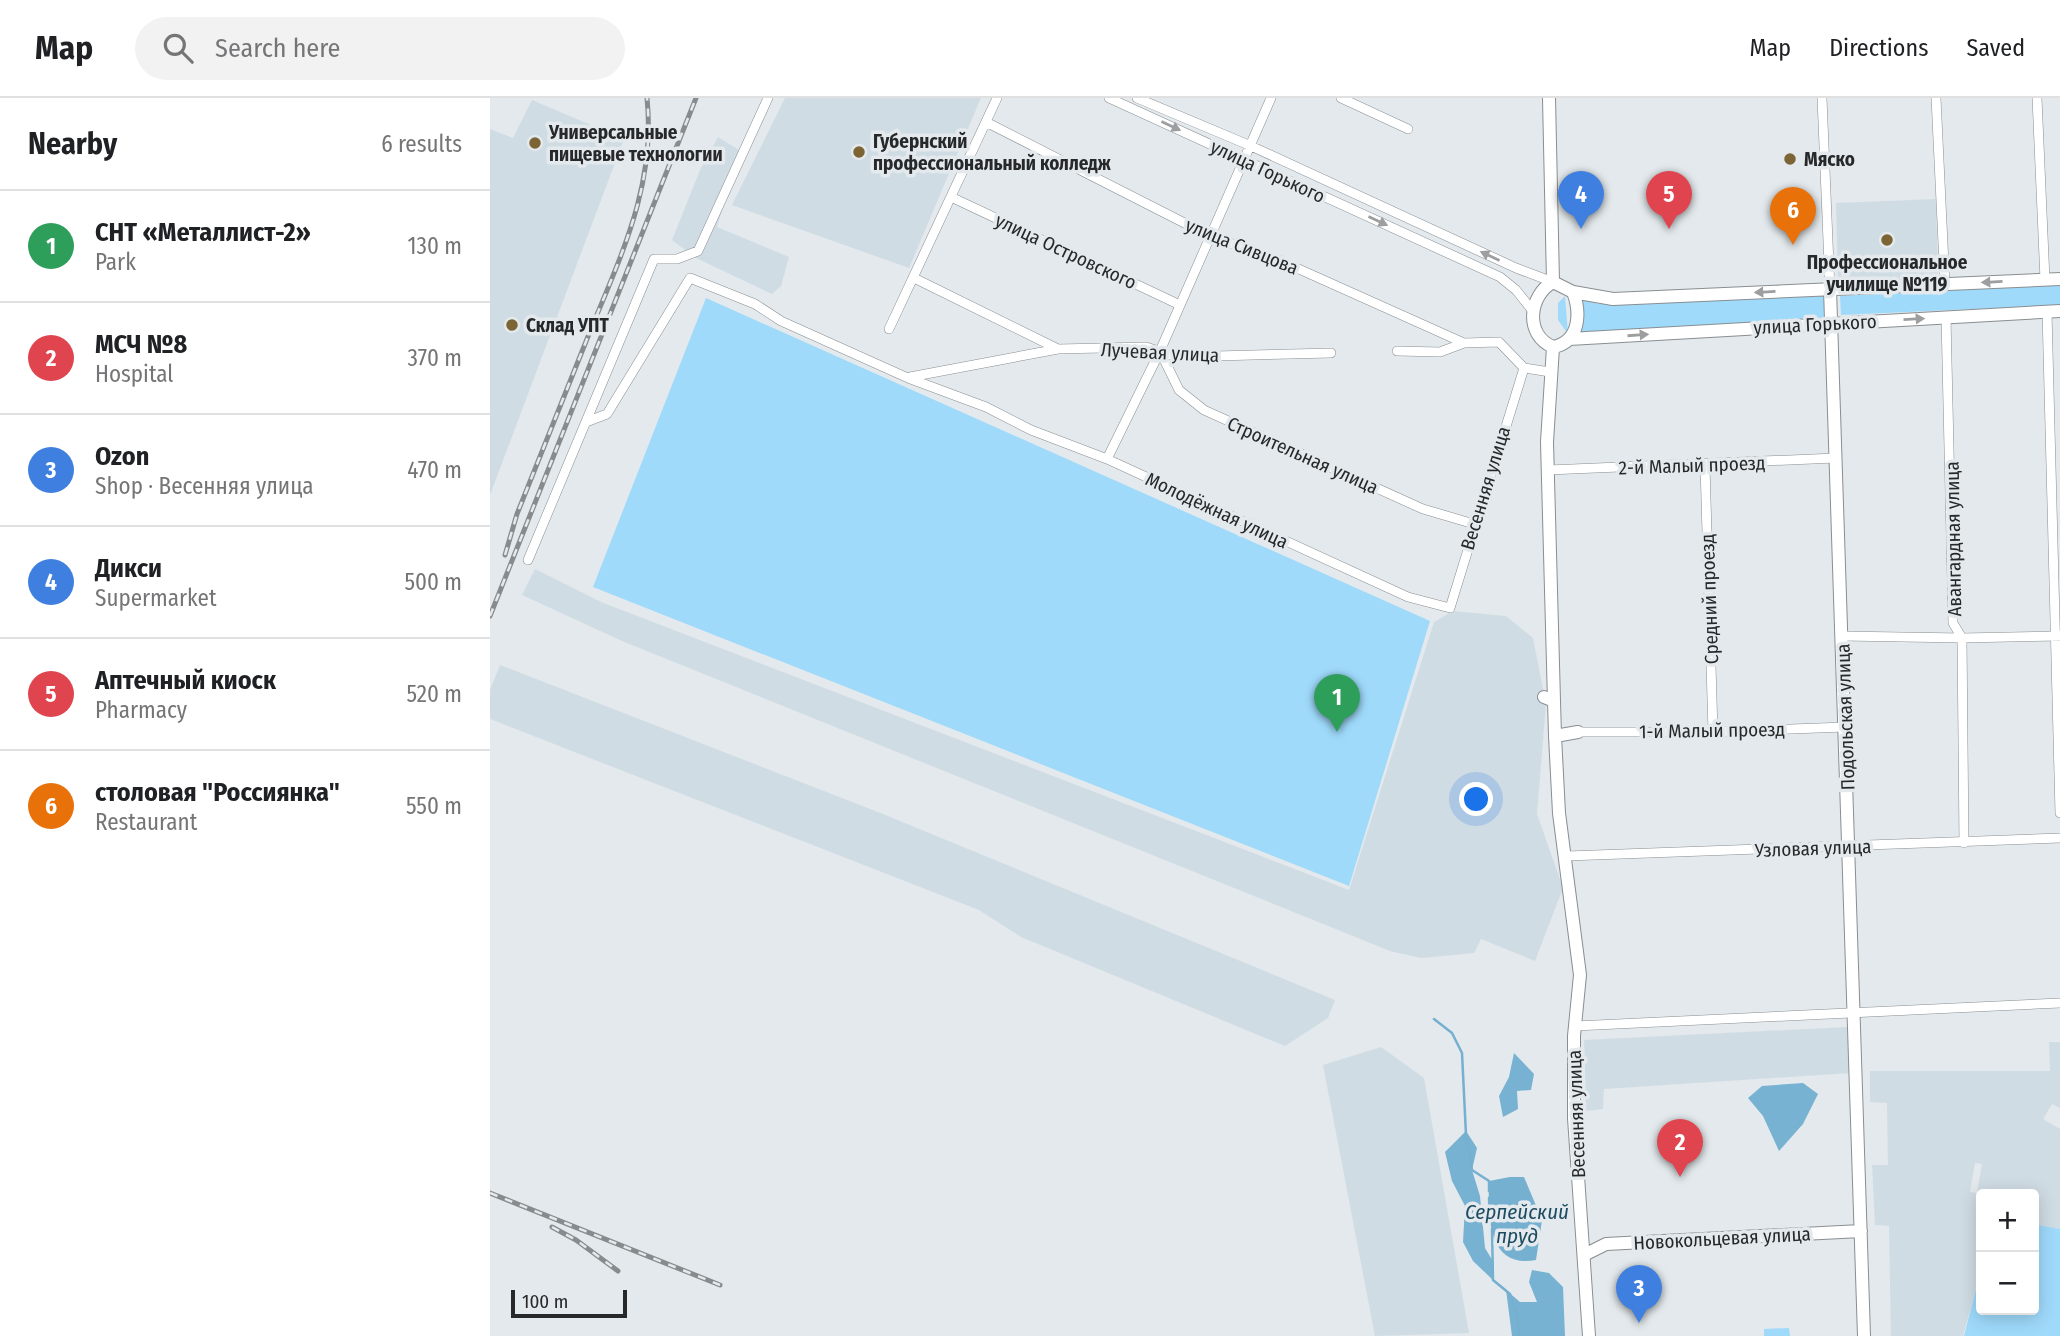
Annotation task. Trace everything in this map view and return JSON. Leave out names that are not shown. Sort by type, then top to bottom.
[{"type":"street","points":[[528,560],[654,259],[677,259],[698,251],[768,98]]},
{"type":"street","points":[[889,329],[997,98]]},
{"type":"street","name":"улица Горького","points":[[1109,98],[1500,277],[1516,290],[1532,310]]},
{"type":"street","name":"улица Горького","points":[[1138,98],[1251,146],[1516,268],[1553,282]]},
{"type":"street","points":[[1107,459],[1160,351],[1271,98]]},
{"type":"street","points":[[1341,98],[1408,128]]},
{"type":"street","points":[[1549,98],[1553,282]]},
{"type":"street","name":"Подольская улица","points":[[1822,98],[1843,636],[1864,1336]]},
{"type":"street","points":[[1936,98],[1945,285]]},
{"type":"street","points":[[2037,98],[2045,280]]},
{"type":"street","name":"улица Сивцова","points":[[986,122],[1210,236],[1281,261],[1464,343]]},
{"type":"street","name":"улица Островского","points":[[951,197],[1180,305]]},
{"type":"street","name":"Молодёжная улица","points":[[586,422],[607,414],[690,278],[755,304],[781,321],[908,378],[986,407],[1031,430],[1107,459],[1408,597],[1450,608]]},
{"type":"street","points":[[914,278],[1058,349]]},
{"type":"street","name":"улица Горького","points":[[1573,292],[1613,299],[2060,279]]},
{"type":"street","points":[[1553,282],[1573,292],[1578,317],[1577,328],[1569,339],[1553,347],[1545,344],[1537,332],[1532,310],[1538,293],[1553,282]]},
{"type":"street","points":[[2053,312],[2060,813]]},
{"type":"street","name":"улица Горького","points":[[1569,339],[2053,312]]},
{"type":"street","name":"Авангардная улица","points":[[1946,317],[1953,622],[1962,638],[1964,843]]},
{"type":"street","points":[[1397,351],[1440,352],[1464,343],[1499,342],[1524,368],[1550,372]]},
{"type":"street","name":"Лучевая улица","points":[[908,378],[1058,349],[1146,347],[1178,357],[1331,353]]},
{"type":"street","name":"Весенняя улица","points":[[1553,347],[1548,470],[1549,699],[1555,736],[1559,813],[1567,856],[1580,975],[1575,1026],[1574,1118],[1589,1336]]},
{"type":"street","name":"Строительная улица","points":[[1160,351],[1179,390],[1204,410],[1423,509],[1474,524]]},
{"type":"street","name":"Весенняя улица","points":[[1450,608],[1524,368]]},
{"type":"street","name":"2-й Малый проезд","points":[[1548,470],[1705,466],[1836,458]]},
{"type":"street","name":"Средний проезд","points":[[1705,466],[1713,732]]},
{"type":"street","points":[[1843,636],[2059,636]]},
{"type":"street","name":"1-й Малый проезд","points":[[1578,732],[1713,732],[1845,727]]},
{"type":"street","points":[[1555,736],[1578,732]]},
{"type":"street","name":"Узловая улица","points":[[1567,856],[2060,838]]},
{"type":"street","points":[[1575,1026],[2060,1003]]},
{"type":"street","name":"Новокольцевая улица","points":[[1584,1255],[1606,1244],[1861,1231]]},
{"type":"shaded area","name":"Губернский профессиональный колледж","points":[[785,98],[981,98],[909,268],[732,205]]},
{"type":"shaded area","points":[[532,100],[624,139],[490,495],[490,129],[513,138]]},
{"type":"shaded area","points":[[718,137],[747,155],[725,201],[717,227],[789,257],[781,286],[772,294],[696,258],[672,240],[700,170]]},
{"type":"shaded area","name":"Профессиональное училище №119","points":[[1936,199],[1938,277],[1838,280],[1836,203]]},
{"type":"shaded area","points":[[2060,285],[2060,305],[1841,315],[1840,296]]},
{"type":"shaded area","points":[[1565,296],[1568,334],[1558,320],[1558,303]]},
{"type":"shaded area","points":[[1569,296],[1599,304],[1827,296],[1828,317],[1572,335]]},
{"type":"shaded area","points":[[706,298],[1430,621],[1349,886],[593,587]]},
{"type":"shaded area","points":[[535,569],[601,602],[1349,890],[1434,622],[1453,611],[1506,616],[1533,638],[1546,704],[1537,814],[1563,888],[1535,961],[1481,939],[1474,953],[1421,958],[1390,951],[622,641],[522,595]]},
{"type":"shaded area","points":[[500,665],[878,812],[1335,1000],[1328,1018],[1285,1046],[1021,937],[979,910],[490,719],[490,690]]},
{"type":"shaded area","points":[[1847,1027],[1851,1073],[1604,1089],[1603,1109],[1586,1111],[1584,1040]]},
{"type":"shaded area","points":[[2049,1042],[2060,1042],[2060,1108],[2052,1104],[2043,1119],[2060,1129],[2060,1229],[2039,1226],[2039,1189],[1978,1189],[1982,1164],[1975,1163],[1970,1192],[1976,1193],[1976,1288],[1963,1336],[1891,1336],[1889,1226],[1875,1225],[1872,1165],[1888,1165],[1887,1103],[1870,1102],[1870,1071],[2050,1071]]},
{"type":"shaded area","points":[[1381,1047],[1424,1078],[1469,1333],[1375,1336],[1323,1065]]},
{"type":"shaded area","points":[[1514,1053],[1534,1074],[1531,1090],[1517,1091],[1518,1109],[1503,1117],[1499,1096],[1509,1077]]},
{"type":"shaded area","points":[[1803,1083],[1818,1094],[1803,1124],[1779,1151],[1763,1116],[1748,1098],[1762,1086]]},
{"type":"shaded area","points":[[1466,1131],[1477,1148],[1472,1170],[1480,1196],[1485,1248],[1494,1263],[1493,1280],[1473,1261],[1463,1242],[1465,1206],[1452,1181],[1445,1152]]},
{"type":"shaded area","points":[[2039,1225],[2060,1229],[2060,1336],[1964,1336],[1976,1289],[1976,1315],[2039,1315]]},
{"type":"shaded area","points":[[1532,1270],[1549,1273],[1563,1287],[1565,1336],[1512,1336],[1506,1290],[1520,1302],[1537,1302],[1529,1282]]},
{"type":"shaded area","points":[[1789,1328],[1790,1336],[1764,1336],[1764,1329]]},
{"type":"water","name":"Серпейский пруд","points":[[1524,1177],[1542,1220],[1536,1260],[1520,1261],[1508,1256],[1499,1248],[1494,1237],[1489,1209],[1489,1181]]},
{"type":"waterway","points":[[1434,1019],[1452,1033],[1462,1053],[1466,1135],[1472,1170],[1489,1181],[1489,1191]]},
{"type":"waterway","points":[[1489,1198],[1490,1219]]},
{"type":"waterway","points":[[1492,1229],[1493,1280],[1510,1294],[1517,1314],[1519,1336]]},
{"type":"railway","points":[[505,555],[517,514],[624,248],[641,191],[646,161],[647,98]]},
{"type":"railway","points":[[490,616],[696,98]]},
{"type":"railway","points":[[490,1193],[720,1285]]},
{"type":"railway","points":[[552,1227],[576,1240],[618,1271]]},
{"type":"place","name":"Универсальные пищевые технологии","points":[[535,143]]},
{"type":"place","name":"Губернский профессиональный колледж","points":[[859,152]]},
{"type":"place","name":"Мяско","points":[[1790,159]]},
{"type":"place","name":"Дикси","points":[[1581,229]]},
{"type":"place","name":"Аптечный киоск","points":[[1669,229]]},
{"type":"place","name":"Профессиональное училище №119","points":[[1887,240]]},
{"type":"place","name":"столовая \"Россиянка\"","points":[[1793,245]]},
{"type":"place","name":"Склад УПТ","points":[[512,325]]},
{"type":"place","name":"СНТ «Металлист-2»","points":[[1337,732]]},
{"type":"place","name":"МСЧ №8","points":[[1680,1177]]},
{"type":"place","name":"Ozon","points":[[1639,1323]]}]
